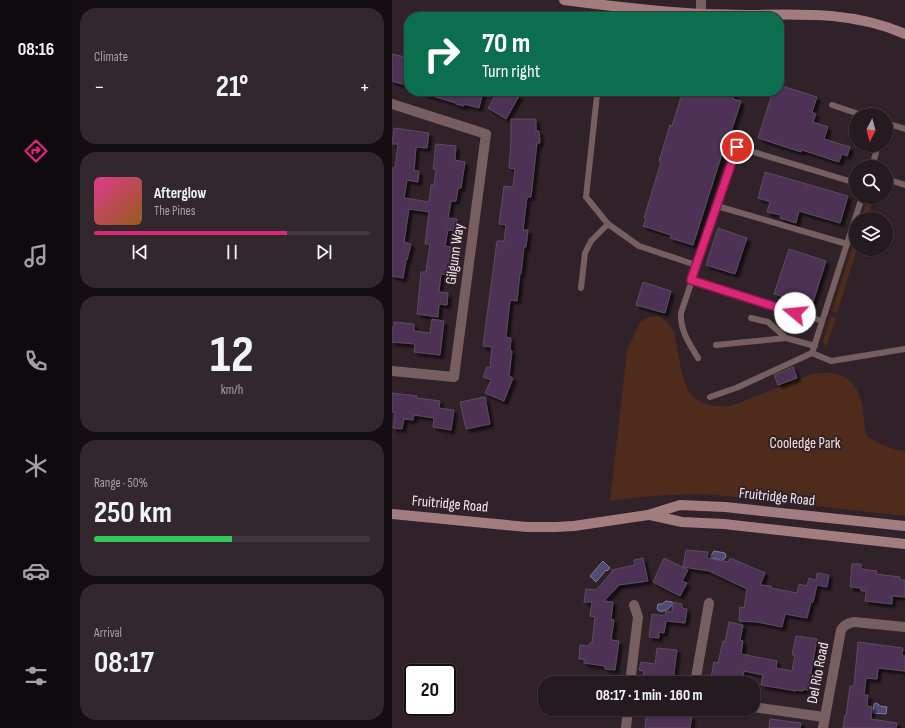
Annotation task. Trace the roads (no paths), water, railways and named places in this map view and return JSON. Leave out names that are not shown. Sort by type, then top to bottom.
[{"type":"main road","points":[[564,0],[678,12]]},
{"type":"main road","points":[[784,15],[850,17],[874,22],[905,34]]},
{"type":"main road","name":"Fruitridge Road","points":[[392,514],[527,527],[543,527],[574,526],[648,515],[680,505],[725,507],[905,526]]},
{"type":"main road","name":"Fruitridge Road","points":[[648,515],[682,522],[724,524],[905,544]]},
{"type":"street","points":[[701,12],[702,0]]},
{"type":"street","name":"Gilgunn Way","points":[[392,104],[486,134],[454,377],[392,371]]},
{"type":"street","points":[[696,676],[709,604]]},
{"type":"street","points":[[631,676],[638,617],[634,605]]},
{"type":"street","name":"Del Rio Road","points":[[822,728],[841,630],[845,625],[859,622],[905,628]]},
{"type":"street","points":[[760,708],[824,717]]},
{"type":"street","points":[[626,728],[627,716]]},
{"type":"lane","points":[[618,12],[622,7],[624,12]]},
{"type":"lane","points":[[597,96],[586,197],[608,224],[639,246],[696,266]]},
{"type":"lane","points":[[832,105],[849,111]]},
{"type":"lane","points":[[893,125],[905,129]]},
{"type":"lane","points":[[698,358],[683,332],[680,321],[683,304],[737,147],[849,181]]},
{"type":"lane","points":[[893,181],[905,185]]},
{"type":"lane","points":[[812,354],[860,204]]},
{"type":"lane","points":[[717,206],[847,244]]},
{"type":"lane","points":[[581,288],[585,253],[591,241],[608,224]]},
{"type":"lane","points":[[691,280],[822,321]]},
{"type":"lane","points":[[751,318],[768,322],[786,338]]},
{"type":"lane","points":[[716,345],[786,338],[815,346]]},
{"type":"lane","points":[[710,397],[736,388],[812,354],[831,361],[905,349]]},
{"type":"park label","name":"Cooledge Park","points":[[805,443]]}]
